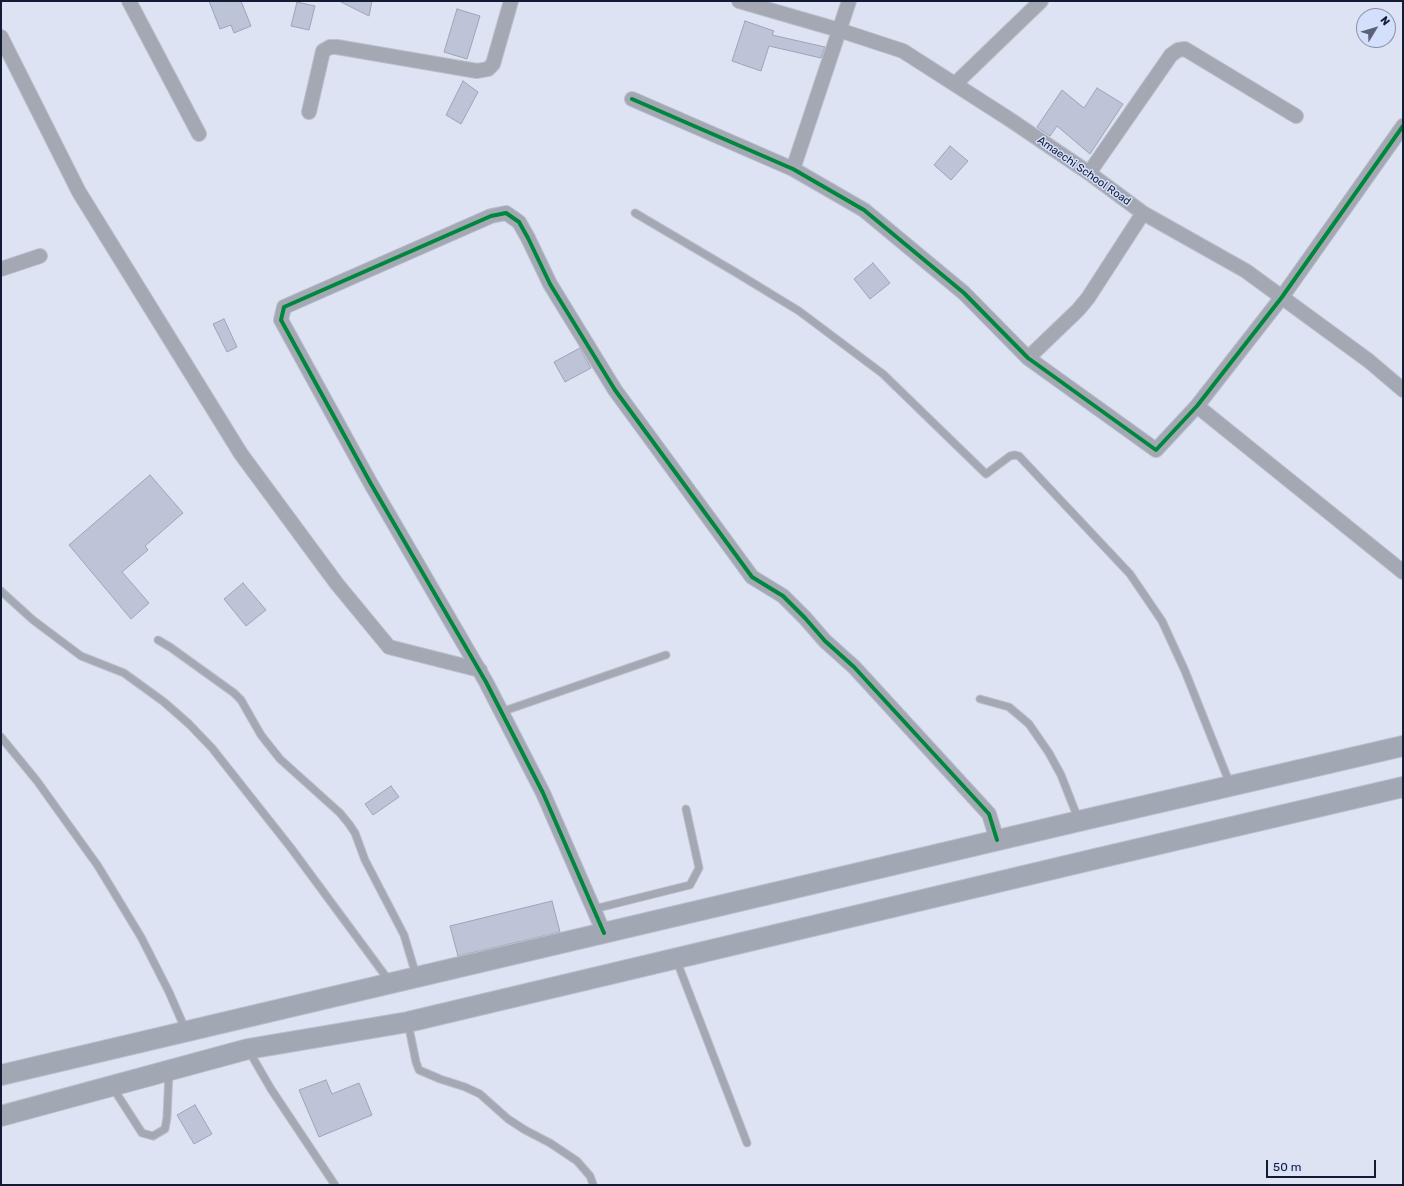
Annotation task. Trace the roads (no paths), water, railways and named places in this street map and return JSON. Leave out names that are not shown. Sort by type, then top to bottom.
[{"type":"main road","points":[[1,1075],[604,934],[997,840],[1403,746]]},
{"type":"main road","points":[[1,1116],[248,1049],[408,1022],[1403,787]]},
{"type":"street","points":[[130,1],[199,134]]},
{"type":"street","points":[[309,112],[323,52],[330,47],[344,48],[477,71],[488,69],[493,64],[511,1]]},
{"type":"street","name":"Amaechi School Road","points":[[739,1],[839,30],[903,51],[1089,173],[1143,213],[1246,271],[1369,361],[1403,390]]},
{"type":"street","points":[[793,169],[849,1]]},
{"type":"street","points":[[955,84],[1041,1]]},
{"type":"street","points":[[1,37],[84,199],[240,454],[337,584],[389,647],[480,670]]},
{"type":"street","points":[[1089,173],[1171,55],[1178,50],[1185,49],[1296,116]]},
{"type":"street","points":[[632,99],[793,169],[864,210],[964,293],[1028,358],[1156,450],[1197,406],[1282,297],[1403,126]]},
{"type":"street","points":[[604,934],[543,792],[480,670],[371,484],[281,320],[284,307],[492,216],[506,213],[519,222],[550,284],[615,390],[752,576],[783,596],[825,641],[854,667],[989,814],[997,840]]},
{"type":"street","points":[[1028,358],[1078,310],[1088,298],[1143,213]]},
{"type":"street","points":[[1,269],[40,256]]},
{"type":"street","points":[[1197,406],[1403,572]]},
{"type":"lane","points":[[635,213],[799,310],[883,374],[986,474],[1010,456],[1019,456],[1130,574],[1162,621],[1185,671],[1231,786]]},
{"type":"lane","points":[[1,591],[33,620],[81,656],[124,673],[164,702],[189,724],[212,748],[291,848],[391,984]]},
{"type":"lane","points":[[158,640],[234,693],[241,700],[261,735],[280,759],[340,813],[349,824],[355,833],[365,860],[404,935],[417,978]]},
{"type":"lane","points":[[501,712],[666,655]]},
{"type":"lane","points":[[980,699],[1009,707],[1029,724],[1049,753],[1061,775],[1079,821]]},
{"type":"lane","points":[[1,737],[37,782],[98,866],[141,937],[169,992],[186,1031]]},
{"type":"lane","points":[[594,909],[690,886],[699,868],[686,809]]},
{"type":"lane","points":[[676,959],[747,1143]]},
{"type":"lane","points":[[408,1022],[419,1070],[480,1094],[508,1119],[550,1143],[577,1161],[590,1176],[593,1184]]},
{"type":"lane","points":[[248,1049],[271,1089],[335,1185]]},
{"type":"lane","points":[[112,1086],[142,1133],[153,1136],[166,1129],[169,1070]]}]
